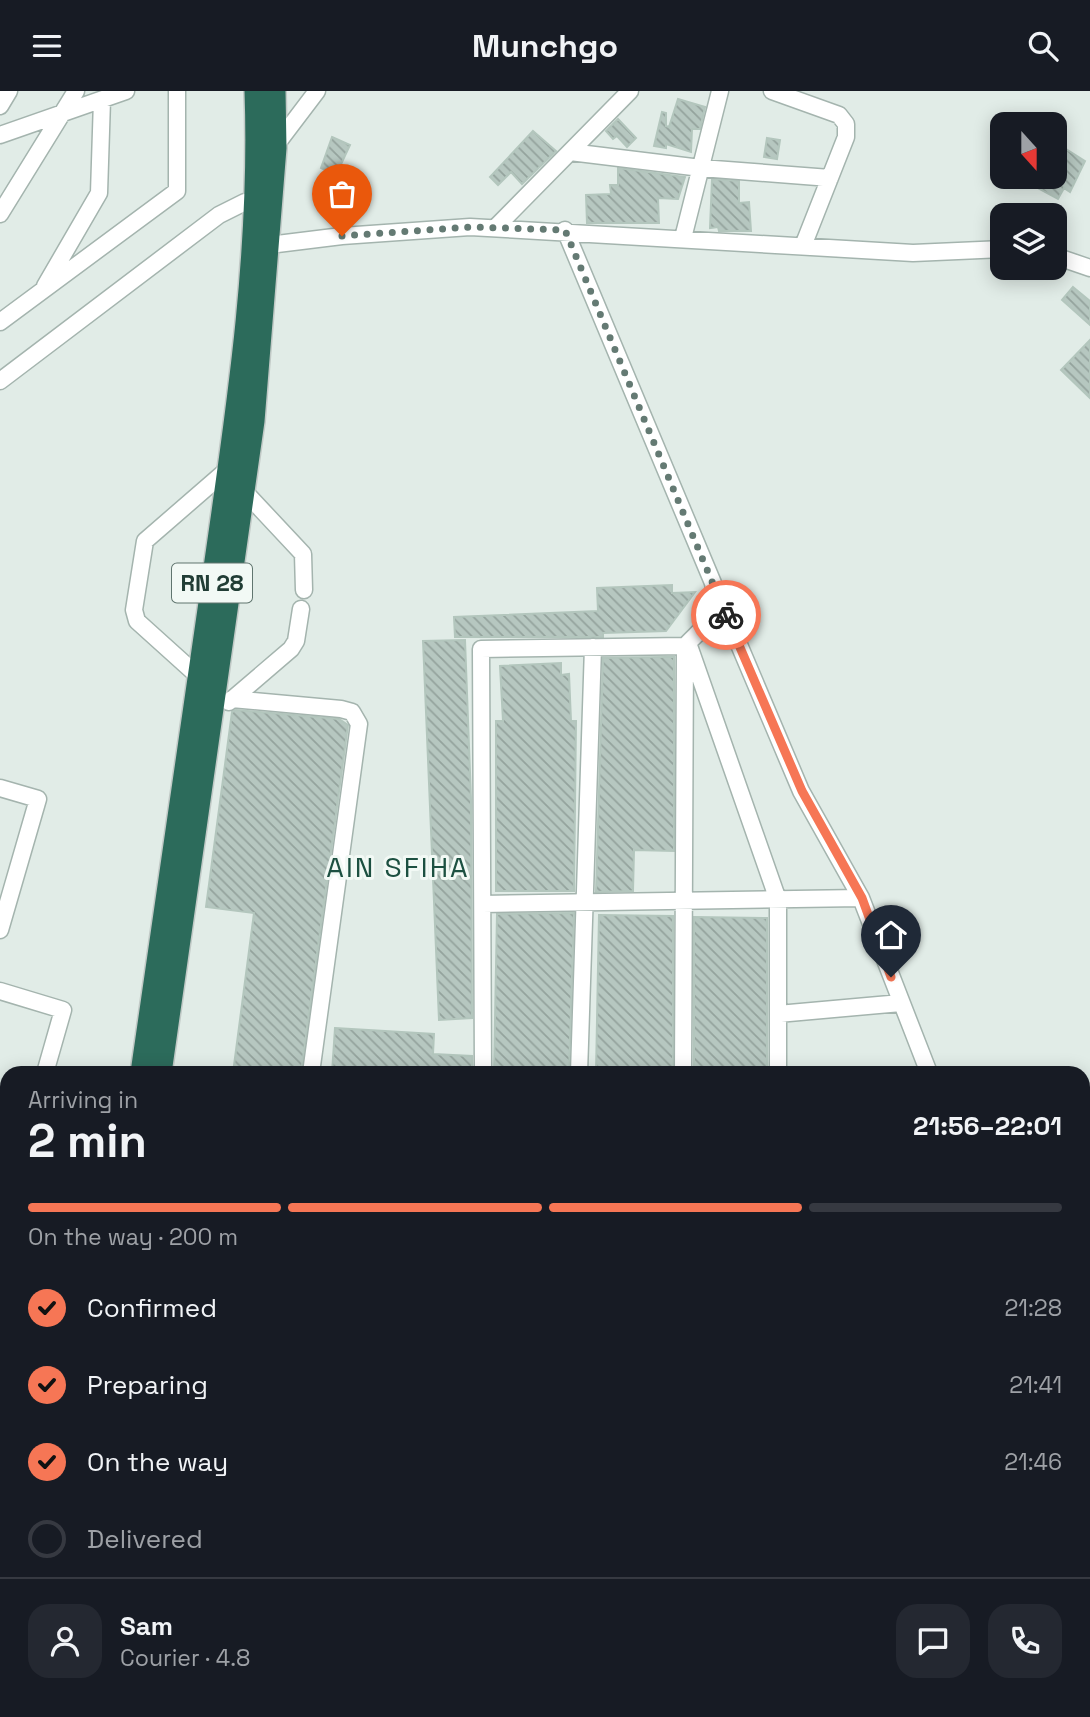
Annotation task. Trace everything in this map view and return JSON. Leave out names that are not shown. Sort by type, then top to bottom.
[{"type":"highway","name":"RN 28","points":[[162,1066],[254,421],[269,245],[267,151],[255,91]]},
{"type":"highway","name":"RN 28","points":[[142,1066],[228,469],[252,266],[255,202],[267,151],[275,91]]},
{"type":"street","points":[[0,106],[9,91]]},
{"type":"street","points":[[0,214],[76,91]]},
{"type":"street","points":[[0,135],[126,91]]},
{"type":"street","points":[[0,322],[177,191],[177,91]]},
{"type":"street","points":[[267,151],[317,91]]},
{"type":"street","points":[[495,227],[630,91]]},
{"type":"street","points":[[683,238],[720,91]]},
{"type":"street","points":[[772,91],[839,115],[846,124],[846,137],[803,246]]},
{"type":"street","points":[[42,291],[99,193],[102,100]]},
{"type":"street","points":[[570,152],[701,168],[830,178]]},
{"type":"street","points":[[0,381],[219,215],[245,202],[255,202]]},
{"type":"street","points":[[269,245],[342,236],[495,227],[913,253],[990,250]]},
{"type":"street","points":[[565,230],[802,791],[862,898],[926,1066]]},
{"type":"street","points":[[1067,260],[1090,268]]},
{"type":"street","points":[[198,676],[137,621],[134,610],[145,541],[228,469]]},
{"type":"street","points":[[244,491],[303,554],[304,590]]},
{"type":"street","points":[[683,1066],[687,644],[715,613],[717,603],[713,583]]},
{"type":"street","points":[[211,725],[232,699],[291,649],[296,641],[301,609]]},
{"type":"street","points":[[483,1066],[481,649],[687,644]]},
{"type":"street","points":[[687,644],[778,899],[778,1066]]},
{"type":"street","points":[[579,1066],[593,647]]},
{"type":"street","points":[[232,699],[341,709],[352,712],[359,724],[312,1066]]},
{"type":"street","points":[[0,788],[38,799],[0,930]]},
{"type":"street","points":[[483,904],[862,898]]},
{"type":"street","points":[[0,991],[63,1010],[47,1066]]},
{"type":"street","points":[[778,1014],[901,1003]]},
{"type":"building","points":[[678,99],[705,107],[700,129],[692,129],[691,152],[666,144],[666,148],[654,146],[662,112],[666,113],[666,126],[669,127]]},
{"type":"building","points":[[618,119],[636,138],[627,147],[617,136],[613,139],[606,131]]},
{"type":"building","points":[[533,131],[556,151],[522,184],[511,172],[498,185],[490,177]]},
{"type":"building","points":[[332,137],[350,145],[336,175],[321,168]]},
{"type":"building","points":[[767,138],[780,140],[777,159],[764,157]]},
{"type":"building","points":[[1068,150],[1085,161],[1070,192],[1066,189],[1068,189]]},
{"type":"building","points":[[618,168],[685,177],[678,199],[658,198],[659,223],[587,223],[586,195],[611,194],[610,185],[618,185]]},
{"type":"building","points":[[712,179],[739,181],[739,203],[749,202],[751,231],[719,231],[718,227],[710,228]]},
{"type":"building","points":[[1039,189],[1063,189],[1058,199]]},
{"type":"building","points":[[1073,287],[1090,301],[1090,325],[1062,300]]},
{"type":"building","points":[[1090,340],[1090,398],[1061,370]]},
{"type":"building","points":[[672,585],[672,593],[695,592],[666,631],[603,633],[603,637],[455,637],[454,617],[598,611],[597,588]]},
{"type":"building","points":[[465,640],[471,799],[472,1018],[439,1020],[423,641]]},
{"type":"building","points":[[674,657],[674,851],[634,850],[633,891],[596,892],[603,658]]},
{"type":"building","points":[[561,663],[561,675],[569,674],[571,721],[576,721],[574,891],[496,891],[496,721],[503,721],[500,666]]},
{"type":"building","points":[[236,710],[339,719],[348,725],[302,1066],[234,1066],[254,913],[206,907],[232,712]]},
{"type":"building","points":[[574,913],[569,1066],[494,1066],[497,914]]},
{"type":"building","points":[[599,915],[673,916],[673,1066],[596,1066]]},
{"type":"building","points":[[694,917],[767,918],[767,1066],[694,1066]]},
{"type":"building","points":[[335,1028],[434,1034],[433,1054],[472,1056],[472,1066],[332,1066]]},
{"type":"way so far","points":[[342,236],[470,227],[565,230],[726,615]]},
{"type":"district","name":"AIN SFIHA","points":[[398,867]]},
{"type":"route","points":[[726,615],[802,791],[862,898],[891,977]]}]
